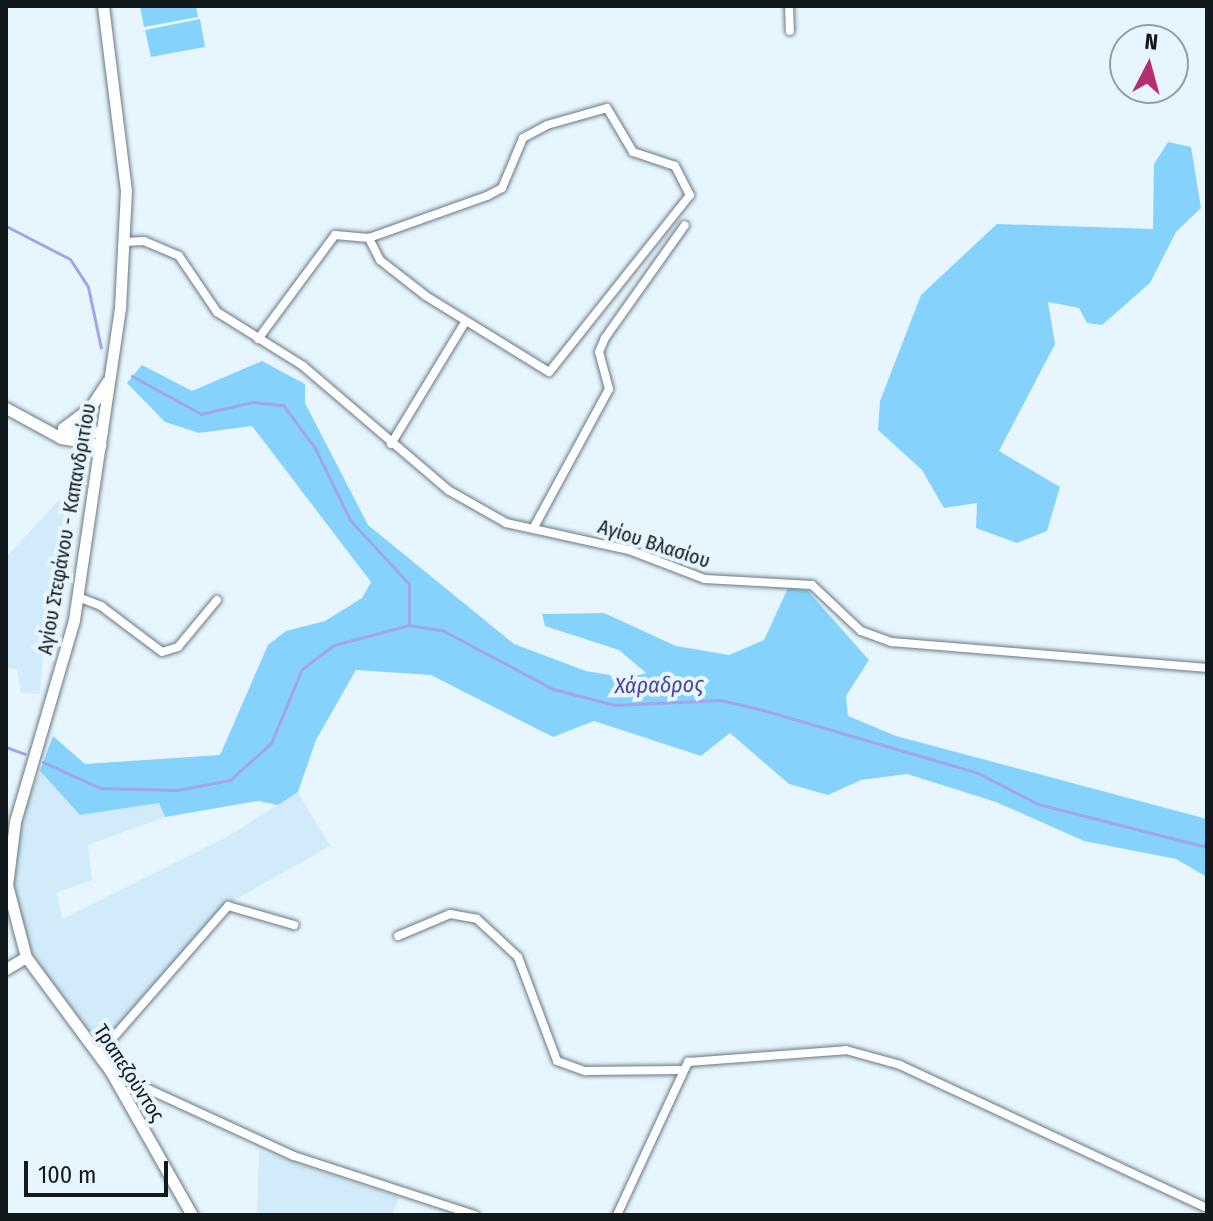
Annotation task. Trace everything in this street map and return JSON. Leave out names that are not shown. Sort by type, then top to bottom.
[{"type":"main road","name":"Αγίου Στεφάνου - Καπανδριτίου","points":[[26,957],[9,897],[9,848],[78,597],[111,374],[125,242],[125,169],[103,6]]},
{"type":"main road","points":[[63,428],[90,408],[111,374]]},
{"type":"main road","points":[[6,408],[42,427],[101,439]]},
{"type":"main road","points":[[42,427],[63,428],[101,439]]},
{"type":"main road","points":[[6,969],[26,957]]},
{"type":"main road","name":"Τραπεζούντος","points":[[26,957],[111,1072],[192,1215]]},
{"type":"street","points":[[789,6],[790,31]]},
{"type":"street","points":[[258,339],[335,235],[369,238],[502,188],[523,138],[600,108],[617,115],[633,152],[656,156],[686,177],[685,208],[555,369],[540,371],[464,324],[380,260],[369,238]]},
{"type":"street","points":[[533,529],[609,389],[599,352],[605,338],[685,225]]},
{"type":"street","name":"Αγίου Βλασίου","points":[[125,242],[179,256],[211,306],[303,366],[391,444],[477,510],[533,529],[629,550],[705,579],[812,585],[861,631],[892,642],[1207,668]]},
{"type":"street","points":[[391,444],[464,324]]},
{"type":"street","points":[[78,597],[101,606],[162,652],[178,647],[217,600]]},
{"type":"street","points":[[98,1055],[228,906],[294,925]]},
{"type":"street","points":[[398,936],[450,914],[477,919],[518,957],[557,1061],[585,1071],[682,1070],[700,1059],[859,1052],[1207,1208]]},
{"type":"street","points":[[617,1215],[682,1070]]},
{"type":"street","points":[[111,1072],[294,1156],[475,1215]]},
{"type":"shaded area","points":[[140,6],[196,6],[198,17],[144,27]]},
{"type":"shaded area","points":[[200,19],[205,47],[151,57],[145,30]]},
{"type":"shaded area","points":[[1168,142],[1191,147],[1201,208],[1176,232],[1150,283],[1102,325],[1087,323],[1079,308],[1048,302],[1055,344],[999,451],[1060,487],[1047,531],[1017,543],[976,528],[977,503],[944,508],[922,470],[878,430],[880,401],[921,295],[997,224],[1153,229],[1154,164]]},
{"type":"shaded area","points":[[262,361],[305,384],[305,403],[368,525],[514,644],[586,671],[628,678],[646,673],[619,650],[545,626],[542,614],[604,613],[676,646],[729,655],[764,640],[788,588],[807,590],[869,660],[846,696],[848,716],[896,736],[1207,819],[1207,877],[1176,859],[1084,841],[996,802],[907,774],[861,780],[828,795],[789,784],[730,733],[701,756],[594,721],[553,737],[431,675],[356,670],[316,740],[298,792],[278,805],[258,801],[165,817],[159,803],[80,815],[40,771],[53,736],[85,764],[220,755],[268,645],[286,631],[325,621],[362,598],[371,582],[252,426],[199,433],[165,422],[127,383],[142,365],[192,391]]},
{"type":"shaded area","points":[[75,483],[70,559],[60,614],[43,652],[40,694],[21,693],[17,669],[6,668],[6,557]]},
{"type":"shaded area","points":[[40,771],[80,815],[159,803],[165,817],[88,845],[92,880],[56,893],[63,919],[227,837],[298,792],[330,846],[224,906],[99,1050],[32,960],[11,890],[18,824]]},
{"type":"shaded area","points":[[259,1151],[399,1197],[392,1215],[257,1215]]},
{"type":"waterway","points":[[6,226],[70,259],[88,287],[101,348]]},
{"type":"waterway","points":[[132,376],[201,414],[252,402],[283,405],[315,448],[350,520],[409,584],[409,625]]},
{"type":"waterway","name":"Χάραδρος","points":[[43,762],[100,788],[177,790],[230,780],[271,743],[302,669],[334,645],[409,625],[442,630],[553,689],[615,705],[720,700],[763,710],[978,773],[1038,804],[1207,847]]},
{"type":"waterway","name":"Χάραδρος","points":[[6,747],[25,754]]}]
